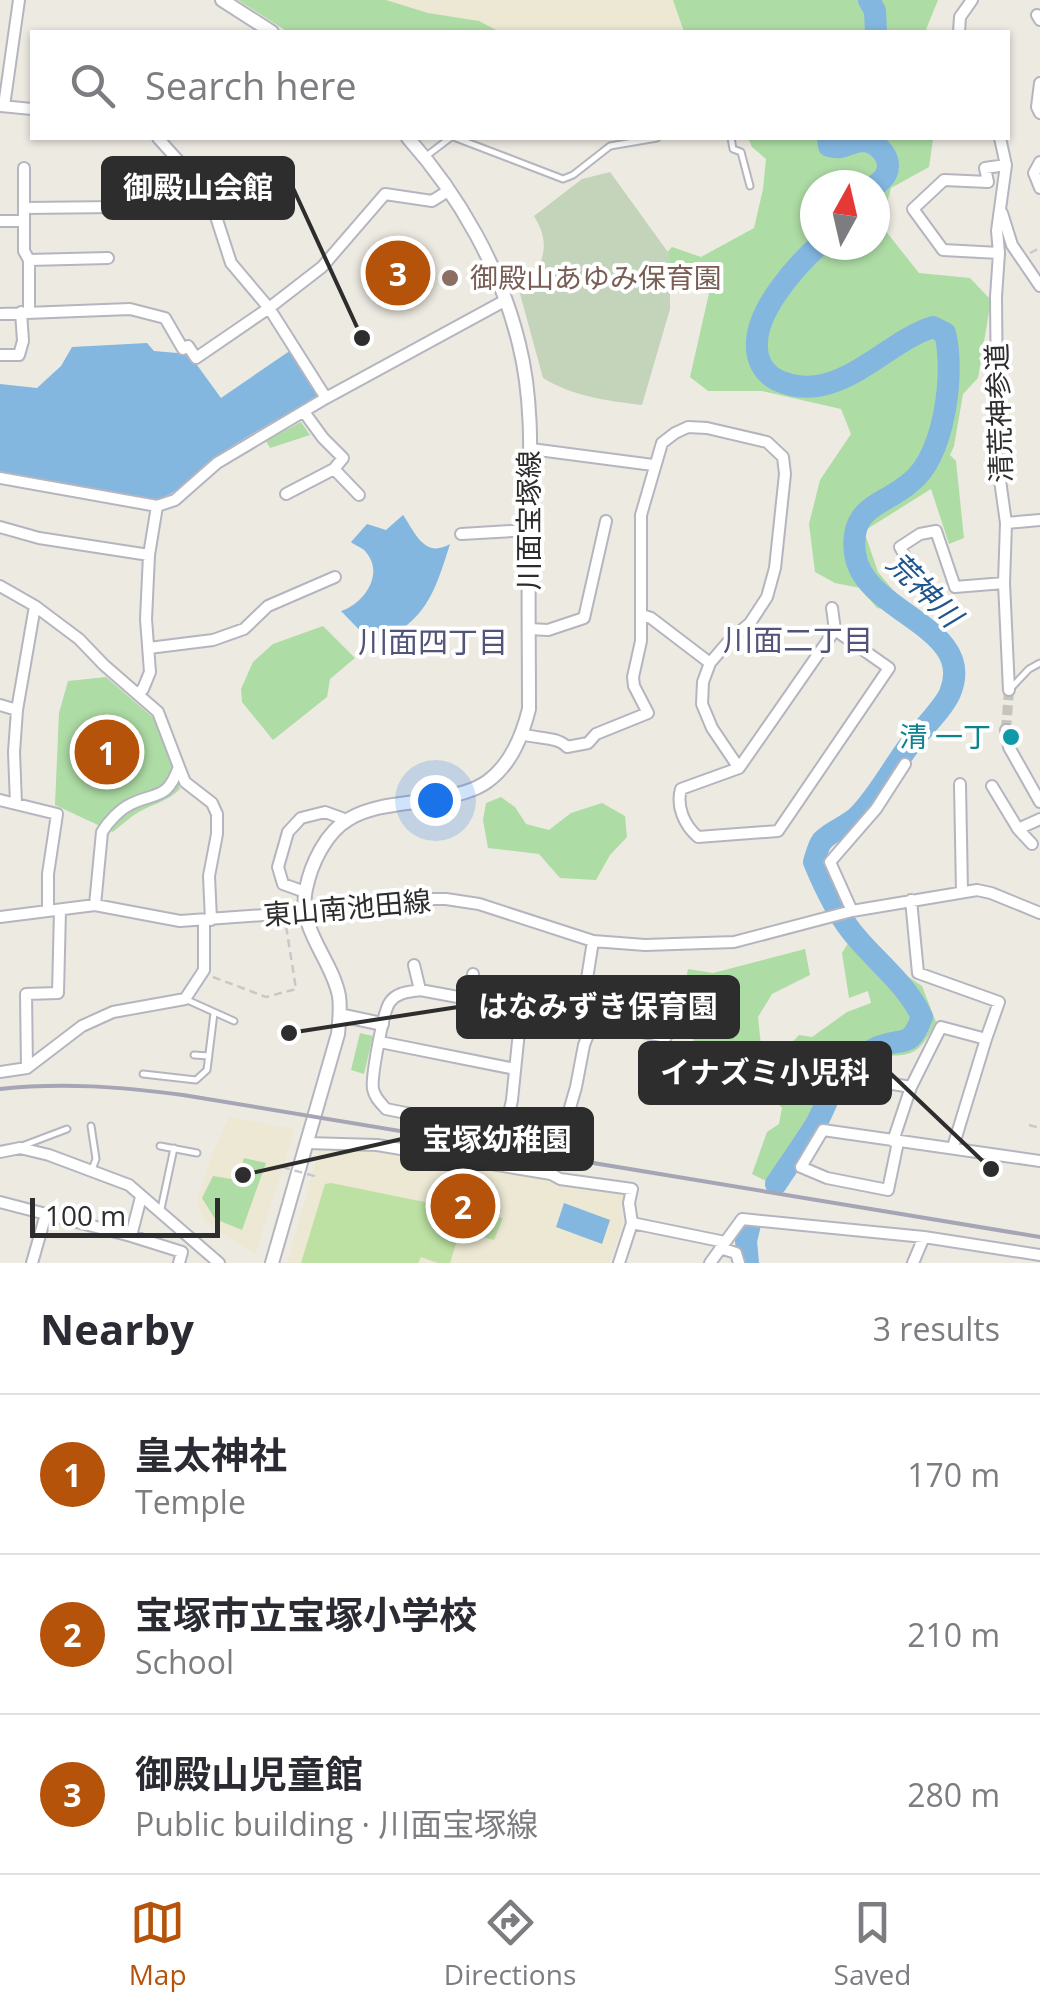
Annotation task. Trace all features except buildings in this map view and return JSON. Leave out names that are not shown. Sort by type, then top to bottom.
[{"type":"street","points":[[19,0],[2,106],[30,109]]},
{"type":"street","points":[[222,0],[269,30]]},
{"type":"street","points":[[959,30],[960,17],[972,0]]},
{"type":"street","points":[[1040,83],[1040,113]]},
{"type":"street","points":[[160,140],[209,195],[231,263],[269,308],[326,398]]},
{"type":"street","name":"川面宝塚線","points":[[347,820],[378,808],[456,795],[487,782],[509,760],[528,710],[531,449],[526,378],[519,344],[506,300],[470,225],[410,140]]},
{"type":"street","name":"清荒神参道","points":[[1000,140],[1006,166],[996,231],[999,253],[994,438],[1006,524],[1004,583],[1009,690]]},
{"type":"street","points":[[1040,162],[1034,173],[1040,188]]},
{"type":"street","points":[[999,253],[943,250],[913,209],[944,180],[988,182],[984,168],[1006,166]]},
{"type":"street","points":[[1,354],[20,355],[23,341],[29,260],[24,251],[24,168]]},
{"type":"street","points":[[0,314],[130,310],[165,318],[183,349],[188,346],[196,358],[322,267],[384,194],[432,200],[448,191]]},
{"type":"street","points":[[1000,206],[1012,245],[1040,286]]},
{"type":"street","points":[[0,221],[24,215],[118,207]]},
{"type":"street","points":[[29,260],[108,258]]},
{"type":"street","points":[[0,478],[157,506],[175,500],[217,463],[326,398],[506,300]]},
{"type":"street","points":[[286,494],[334,469],[343,458],[304,412]]},
{"type":"street","points":[[522,734],[562,741],[567,746],[588,743],[596,734],[648,713],[633,677],[641,641],[640,515],[662,443],[688,427],[707,428],[766,442],[783,457],[786,474],[775,568],[767,597],[750,623],[710,663],[703,682],[702,704],[712,728],[739,768]]},
{"type":"street","points":[[531,449],[654,465]]},
{"type":"street","points":[[334,469],[359,495]]},
{"type":"street","points":[[138,693],[144,689],[150,672],[146,619],[157,506]]},
{"type":"street","points":[[1006,524],[1040,520]]},
{"type":"street","points":[[528,628],[548,630],[584,618],[606,521]]},
{"type":"street","points":[[0,528],[150,555]]},
{"type":"street","points":[[461,534],[529,530]]},
{"type":"street","points":[[934,601],[900,547],[920,534],[936,531],[954,587],[1004,583]]},
{"type":"street","points":[[150,648],[213,640],[244,629],[268,606],[335,577]]},
{"type":"street","points":[[0,586],[35,606],[78,639],[158,712],[185,782],[212,802],[217,814],[202,973],[185,999],[113,1012],[71,1034],[27,1068],[0,1072]]},
{"type":"street","points":[[16,804],[17,710],[35,606]]},
{"type":"street","points":[[832,608],[835,630],[739,768],[681,789],[678,801],[689,829],[698,837],[778,832],[889,668],[835,630]]},
{"type":"street","points":[[642,615],[710,663]]},
{"type":"street","points":[[0,706],[17,710]]},
{"type":"street","points":[[1006,730],[1010,747],[1040,802]]},
{"type":"street","points":[[850,911],[830,862],[876,809],[905,764]]},
{"type":"street","points":[[95,905],[102,832],[127,805],[167,789],[179,766]]},
{"type":"street","points":[[960,784],[962,892]]},
{"type":"street","points":[[992,786],[1018,829],[1032,844]]},
{"type":"street","points":[[0,800],[57,814],[48,874],[58,993],[26,994],[27,1068]]},
{"type":"street","points":[[272,1263],[338,1034],[340,1015],[339,995],[330,970],[310,932],[305,892],[316,854],[347,820],[325,812],[301,818],[288,832],[278,866],[283,884],[305,892]]},
{"type":"street","points":[[1018,829],[1040,819]]},
{"type":"street","name":"東山南池田線","points":[[0,917],[95,905],[180,922],[306,912],[400,899],[446,899],[479,904],[593,940],[645,946],[734,942],[850,911],[977,890],[1040,913]]},
{"type":"street","points":[[911,900],[918,972],[998,1002],[953,1148]]},
{"type":"street","points":[[552,1174],[593,1022],[586,984],[593,940]]},
{"type":"street","points":[[414,966],[420,990]]},
{"type":"street","points":[[474,974],[474,1000]]},
{"type":"street","points":[[420,990],[520,1012],[506,1133],[386,1109],[376,1098],[372,1083],[389,1003],[398,994],[420,990]]},
{"type":"street","points":[[340,1015],[382,1024]]},
{"type":"street","points":[[593,1022],[666,1037]]},
{"type":"street","points":[[986,1039],[941,1028],[912,1088],[895,1142],[888,1190],[827,1178],[802,1167],[823,1130],[895,1142],[1040,1162]]},
{"type":"street","points":[[380,1042],[514,1069]]},
{"type":"street","points":[[862,1078],[912,1088]]},
{"type":"street","points":[[306,1143],[377,1145],[632,1188],[632,1223],[619,1263]]},
{"type":"street","points":[[0,1152],[20,1148],[48,1155],[129,1185],[219,1263]]},
{"type":"street","points":[[131,1236],[141,1197]]},
{"type":"street","points":[[0,1202],[182,1252],[178,1263]]},
{"type":"street","points":[[32,1263],[46,1214]]},
{"type":"street","points":[[710,1263],[742,1219],[924,1237],[1040,1255]]},
{"type":"street","points":[[632,1223],[722,1245],[736,1253],[739,1263]]},
{"type":"street","points":[[913,1263],[924,1237]]},
{"type":"lane","points":[[425,157],[450,140]]},
{"type":"lane","points":[[458,140],[562,180],[610,146],[646,140]]},
{"type":"lane","points":[[731,140],[733,148],[741,152],[750,186]]},
{"type":"lane","points":[[1009,690],[1040,663]]},
{"type":"lane","points":[[185,999],[234,1021]]},
{"type":"lane","points":[[143,1074],[196,1080],[207,1070],[214,1013]]},
{"type":"lane","points":[[194,1055],[209,1056]]},
{"type":"lane","points":[[91,1126],[96,1159],[91,1172]]},
{"type":"lane","points":[[20,1148],[67,1129]]},
{"type":"lane","points":[[160,1146],[197,1152]]},
{"type":"lane","points":[[160,1212],[174,1148]]},
{"type":"path","points":[[202,973],[266,997],[296,988],[284,914]]},
{"type":"path","points":[[1028,1125],[1040,1128]]},
{"type":"path","points":[[282,1167],[318,1177]]},
{"type":"shaded area","points":[[369,0],[674,0],[682,30],[489,30]]},
{"type":"shaded area","points":[[229,1117],[295,1129],[255,1254],[205,1222],[197,1201]]},
{"type":"shaded area","points":[[320,1148],[388,1151],[621,1191],[625,1199],[620,1212],[624,1220],[609,1263],[287,1263]]},
{"type":"green space","points":[[238,0],[386,0],[428,13],[479,21],[496,30],[285,30]]},
{"type":"green space","points":[[673,0],[938,0],[926,30],[683,30]]},
{"type":"green space","points":[[749,140],[933,140],[929,167],[890,192],[890,170],[800,170],[800,260],[890,260],[890,236],[919,273],[970,278],[991,300],[978,378],[963,394],[950,455],[956,461],[964,538],[949,544],[931,489],[864,531],[878,572],[898,596],[889,610],[877,608],[860,588],[835,583],[815,572],[809,524],[820,480],[851,434],[841,409],[762,391],[708,391],[690,377],[710,289],[678,285],[658,262],[672,247],[701,257],[754,228],[766,159]]},
{"type":"green space","points":[[610,172],[670,255],[670,309],[642,405],[578,393],[543,378],[519,290],[527,292],[543,254],[543,237],[534,216],[582,179]]},
{"type":"green space","points":[[301,422],[310,435],[270,448],[266,441]]},
{"type":"green space","points":[[323,626],[355,658],[330,679],[327,697],[273,740],[242,702],[241,689],[253,662],[273,644]]},
{"type":"green space","points":[[106,677],[157,721],[180,789],[113,832],[55,805],[59,713],[68,681]]},
{"type":"green space","points":[[501,797],[515,807],[526,824],[549,830],[571,813],[602,803],[625,816],[627,837],[610,855],[596,880],[560,878],[539,854],[488,848],[483,820],[486,803]]},
{"type":"green space","points":[[852,937],[876,946],[901,972],[922,986],[936,1022],[915,1051],[879,1056],[840,1089],[793,1158],[770,1183],[752,1174],[767,1132],[779,1124],[782,1108],[762,1088],[732,1077],[732,1057],[700,1049],[684,1027],[688,969],[713,973],[805,949],[810,975],[772,994],[758,1017],[762,1055],[783,1052],[799,1035],[812,1037],[847,1012],[871,1003],[868,991],[849,998],[842,953]]},
{"type":"green space","points":[[360,1033],[373,1036],[364,1074],[351,1070]]},
{"type":"green space","points":[[244,1158],[266,1163],[242,1230],[215,1219],[202,1198],[213,1176],[237,1180]]},
{"type":"green space","points":[[325,1184],[503,1218],[494,1240],[460,1231],[450,1263],[421,1257],[418,1263],[301,1263]]},
{"type":"water","points":[[147,343],[154,351],[189,354],[221,398],[291,350],[319,396],[215,457],[178,489],[160,498],[150,500],[0,473],[0,384],[37,388],[61,366],[72,347]]},
{"type":"water","points":[[403,515],[427,546],[441,548],[450,544],[426,605],[406,626],[374,645],[341,611],[364,595],[372,578],[371,560],[351,542],[367,524],[386,530]]},
{"type":"water","points":[[564,1203],[610,1220],[602,1244],[556,1227]]},
{"type":"waterway","name":"荒神川","points":[[869,0],[875,11],[876,30]]},
{"type":"waterway","name":"荒神川","points":[[828,140],[829,146],[838,147],[872,143],[886,156],[887,170]]},
{"type":"waterway","name":"荒神川","points":[[776,1184],[816,1124],[842,1075],[872,1050],[910,1038],[922,1017],[899,983],[846,924],[814,862],[822,841],[859,815],[942,706],[950,693],[954,670],[948,651],[934,635],[877,591],[862,573],[855,553],[857,525],[863,516],[911,482],[932,453],[948,390],[945,333],[933,327],[859,370],[819,386],[777,380],[759,359],[759,329],[779,289],[804,260]]},
{"type":"waterway","name":"荒神川","points":[[748,1263],[746,1241],[750,1224]]},
{"type":"tunnel","points":[[1006,730],[1009,690]]},
{"type":"railway","points":[[0,1089],[92,1086],[183,1095],[1040,1237]]},
{"type":"place","name":"御殿山児童館","points":[[398,273]]},
{"type":"place","name":"御殿山あゆみ保育園","points":[[450,278]]},
{"type":"place","name":"御殿山会館","points":[[362,338]]},
{"type":"place","name":"清 一丁","points":[[1011,737]]},
{"type":"place","name":"皇太神社","points":[[107,752]]},
{"type":"place","name":"はなみずき保育園","points":[[289,1033]]},
{"type":"place","name":"イナズミ小児科","points":[[991,1169]]},
{"type":"place","name":"宝塚幼稚園","points":[[243,1175]]},
{"type":"place","name":"宝塚市立宝塚小学校","points":[[463,1206]]},
{"type":"district","name":"川面二丁目","points":[[798,641]]},
{"type":"district","name":"川面四丁目","points":[[433,643]]}]
